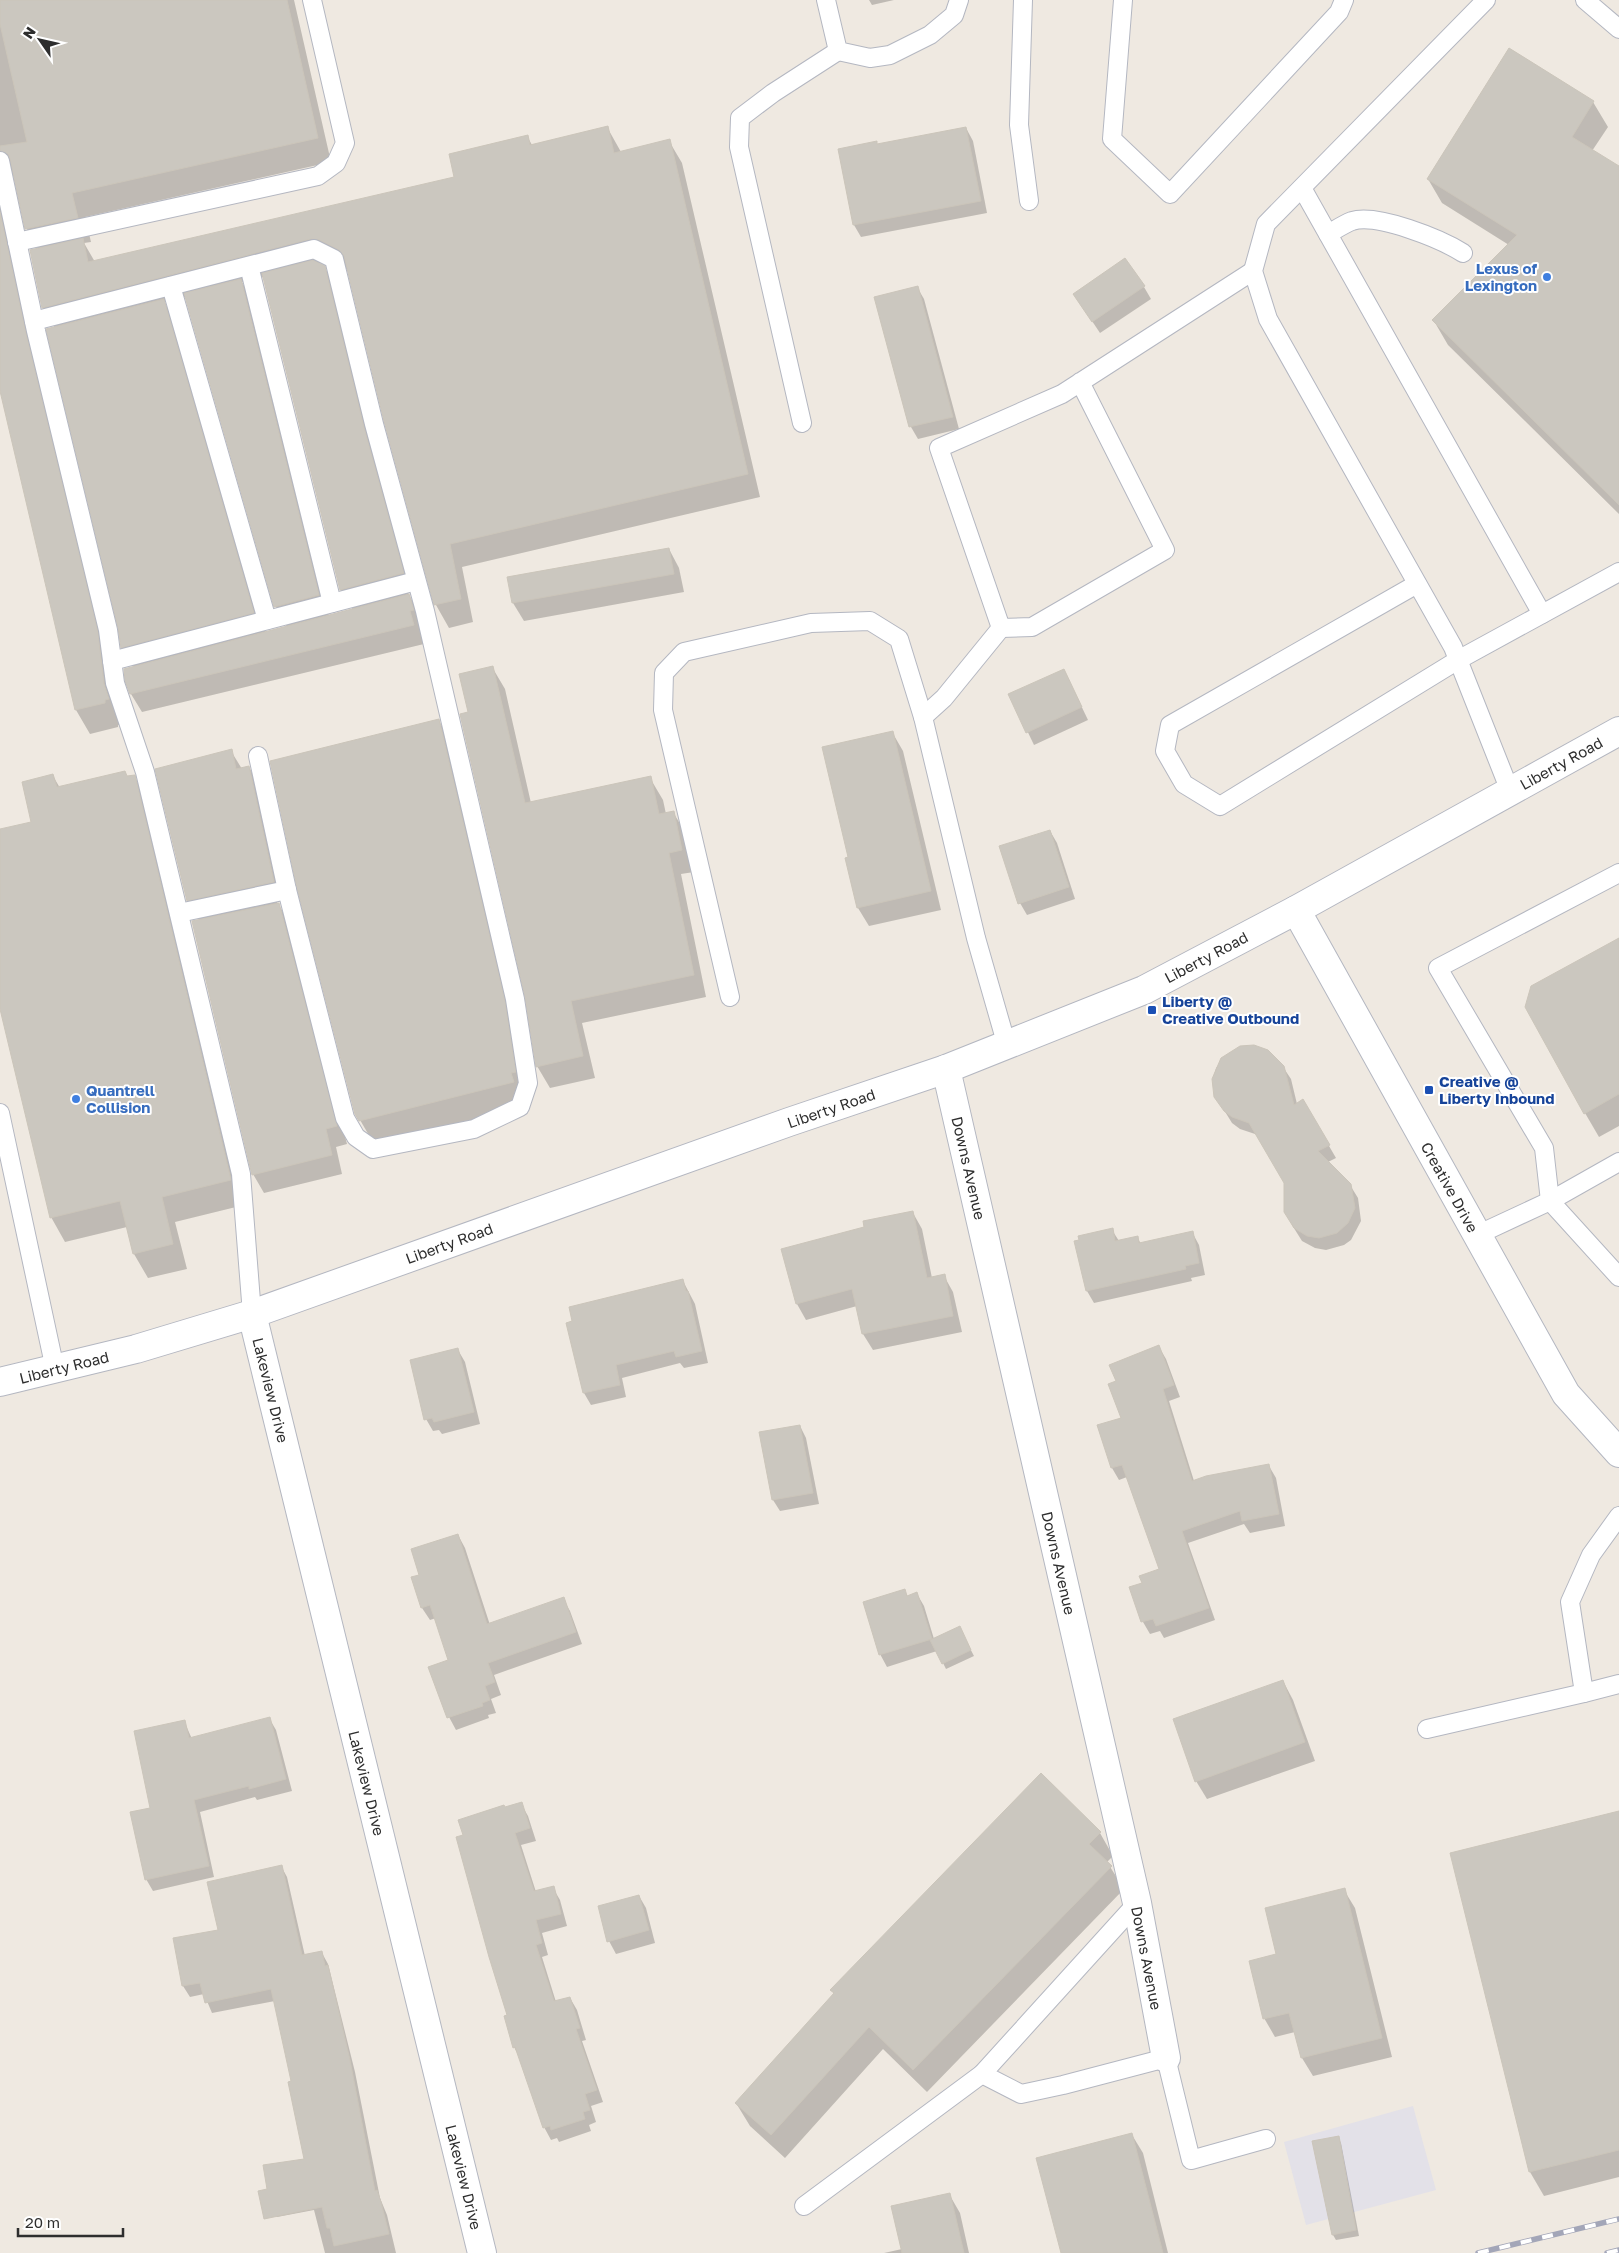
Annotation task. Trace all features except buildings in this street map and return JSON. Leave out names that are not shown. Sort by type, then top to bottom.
[{"type":"street","name":"Liberty Road","points":[[0,1382],[136,1349],[252,1314],[1007,1046],[1144,990],[1296,910],[1619,731]]},
{"type":"street","name":"Creative Drive","points":[[1296,910],[1566,1394],[1619,1453]]},
{"type":"street","name":"Downs Avenue","points":[[946,1069],[1137,1903],[1166,2058]]},
{"type":"street","name":"Lakeview Drive","points":[[252,1314],[482,2253]]},
{"type":"lane","points":[[17,242],[318,176],[336,163],[345,143],[312,0]]},
{"type":"lane","points":[[826,0],[838,51]]},
{"type":"lane","points":[[802,423],[738,147],[740,118],[773,93],[838,51],[870,58],[890,55],[930,35],[954,15],[959,0]]},
{"type":"lane","points":[[1023,0],[1019,125],[1028,201]]},
{"type":"lane","points":[[1123,0],[1112,139],[1170,194],[1339,12],[1344,0]]},
{"type":"lane","points":[[1486,0],[1266,224],[1253,271],[1268,319],[1453,647],[1510,791]]},
{"type":"lane","points":[[1585,0],[1619,29]]},
{"type":"lane","points":[[0,161],[34,321],[108,630],[116,683],[145,772],[241,1174],[252,1314]]},
{"type":"lane","points":[[1302,188],[1542,614]]},
{"type":"lane","points":[[1328,234],[1353,221],[1372,221],[1414,230],[1445,242],[1463,253]]},
{"type":"lane","points":[[34,321],[314,249],[334,260],[374,424],[416,581],[515,1000],[528,1083],[520,1107],[474,1129],[373,1149],[356,1137],[346,1118],[288,890],[258,756]]},
{"type":"lane","points":[[249,266],[332,603]]},
{"type":"lane","points":[[1001,628],[939,448],[1062,394],[1253,271]]},
{"type":"lane","points":[[171,286],[267,620]]},
{"type":"lane","points":[[923,717],[944,698],[1001,628],[1032,627],[1165,550],[1080,382]]},
{"type":"lane","points":[[1417,584],[1170,725],[1165,751],[1184,784],[1220,806],[1458,660],[1619,572]]},
{"type":"lane","points":[[112,661],[416,581]]},
{"type":"lane","points":[[730,996],[663,710],[664,673],[684,652],[811,623],[870,620],[899,639],[923,717],[976,938],[1007,1046]]},
{"type":"lane","points":[[1619,873],[1438,968],[1544,1148],[1550,1201],[1619,1277]]},
{"type":"lane","points":[[179,913],[288,890]]},
{"type":"lane","points":[[0,1113],[55,1369]]},
{"type":"lane","points":[[1477,1236],[1550,1201],[1619,1162]]},
{"type":"lane","points":[[1584,1693],[1570,1602],[1591,1556],[1619,1516]]},
{"type":"lane","points":[[1427,1729],[1619,1684]]},
{"type":"lane","points":[[804,2206],[982,2074],[1137,1903]]},
{"type":"lane","points":[[982,2074],[1021,2094],[1166,2058],[1191,2160],[1266,2139]]},
{"type":"shaded area","points":[[1413,2106],[1436,2190],[1306,2225],[1284,2142]]},
{"type":"railway","points":[[1478,2253],[1619,2219]]},
{"type":"railway","points":[[1607,2253],[1619,2250]]},
{"type":"place","name":"Lexus of Lexington","points":[[1547,277]]},
{"type":"place","name":"Liberty @ Creative Outbound","points":[[1152,1010]]},
{"type":"place","name":"Creative @ Liberty Inbound","points":[[1429,1090]]},
{"type":"place","name":"Quantrell Collision","points":[[76,1099]]}]
